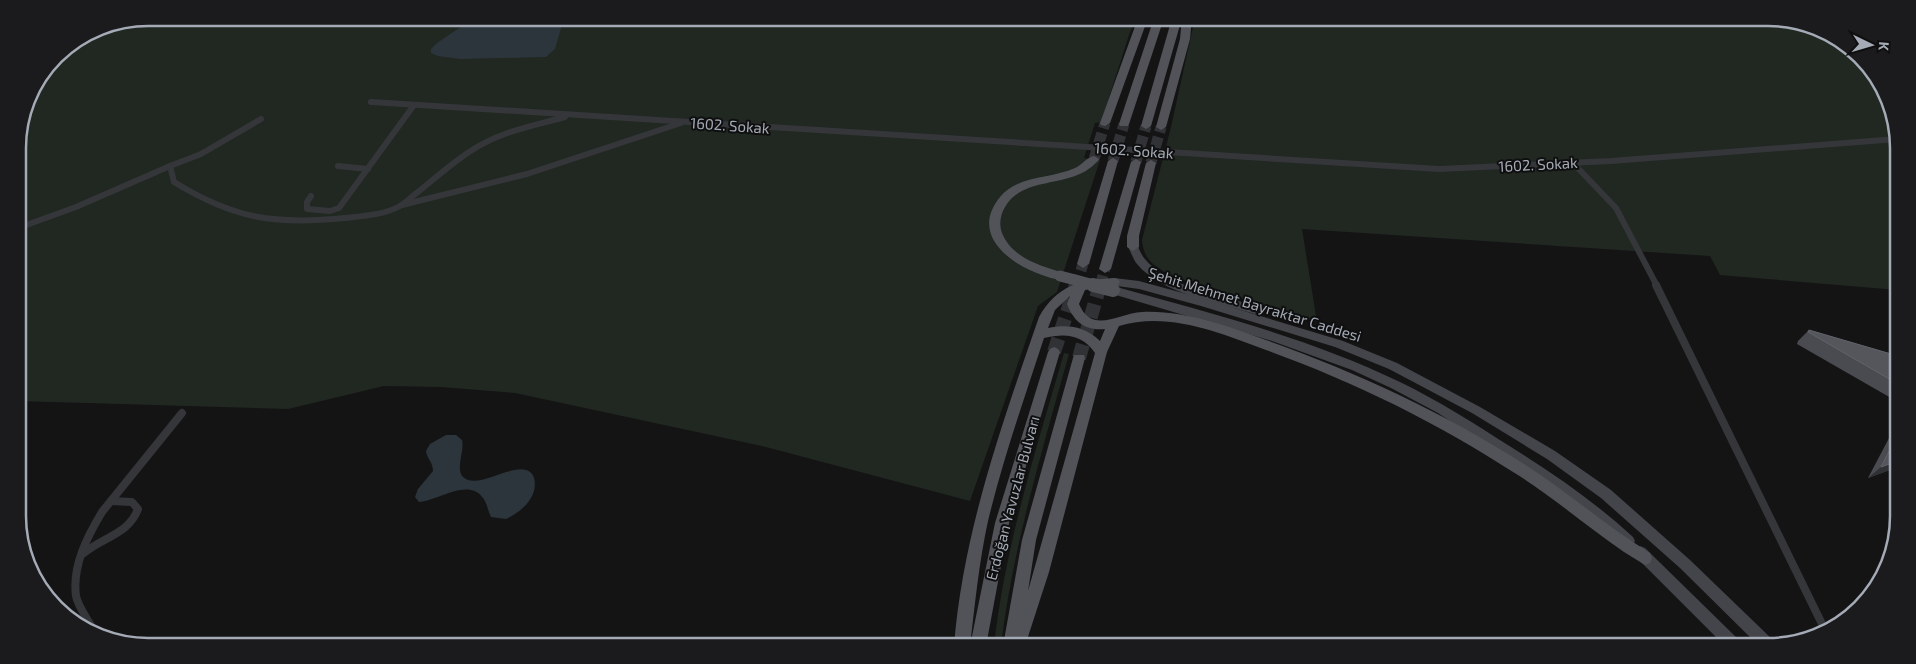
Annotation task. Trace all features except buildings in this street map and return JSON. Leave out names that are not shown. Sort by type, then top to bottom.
[{"type":"main road","points":[[1105,123],[1140,26]]},
{"type":"main road","points":[[1124,124],[1156,26]]},
{"type":"main road","points":[[1146,126],[1175,26]]},
{"type":"main road","points":[[1161,126],[1185,38],[1186,26]]},
{"type":"main road","points":[[1094,159],[1079,170],[1030,183],[1014,191],[1003,201],[996,214],[995,228],[1000,242],[1010,254],[1032,267],[1060,276],[1113,286]]},
{"type":"main road","points":[[1083,264],[1113,160]]},
{"type":"main road","points":[[1105,269],[1136,162]]},
{"type":"main road","points":[[1151,163],[1132,236],[1133,247],[1140,262],[1162,280],[1257,311],[1302,332]]},
{"type":"main road","name":"Şehit Mehmet Bayraktar Caddesi","points":[[1113,286],[1139,285],[1302,332],[1357,351],[1393,366],[1496,421],[1568,466],[1639,522],[1760,637]]},
{"type":"main road","points":[[963,637],[974,560],[982,520],[1045,317],[1055,301],[1068,292],[1080,287],[1113,286]]},
{"type":"main road","name":"Şehit Mehmet Bayraktar Caddesi","points":[[1113,286],[1292,342],[1360,370],[1433,404],[1521,460],[1604,518],[1725,637]]},
{"type":"main road","points":[[1080,287],[1073,304],[1080,318],[1096,326],[1114,323],[1124,318],[1146,316],[1182,320],[1262,343],[1349,378],[1432,417],[1519,468],[1620,543],[1645,558]]},
{"type":"main road","points":[[1020,637],[1042,572],[1101,352],[1114,323]]},
{"type":"main road","points":[[1039,334],[1057,330],[1075,330],[1089,336],[1101,352]]},
{"type":"main road","name":"Erdoğan Yavuzlar Bulvarı","points":[[979,637],[992,563],[1002,523],[1054,352]]},
{"type":"main road","name":"Erdoğan Yavuzlar Bulvarı","points":[[1012,637],[1029,540],[1079,358]]},
{"type":"street","name":"1602. Sokak","points":[[371,102],[1439,169],[1573,163],[1889,140]]},
{"type":"street","points":[[311,196],[307,202],[307,209],[330,211],[339,208],[414,105]]},
{"type":"street","points":[[400,206],[480,144],[503,134],[571,115]]},
{"type":"street","points":[[27,225],[76,207],[161,168],[202,154],[262,119]]},
{"type":"street","points":[[170,166],[174,182],[221,209],[247,216],[283,222],[313,220],[370,214],[527,174],[658,132],[683,122]]},
{"type":"street","points":[[1573,163],[1616,208],[1631,234],[1822,625]]},
{"type":"street","points":[[338,166],[368,169]]},
{"type":"street","points":[[89,622],[76,598],[76,568],[80,557],[96,523],[111,501],[182,413]]},
{"type":"street","points":[[80,557],[100,540],[118,533],[136,519],[138,509],[132,502],[111,501]]},
{"type":"street","points":[[96,523],[97,531],[118,533]]},
{"type":"shaded area","points":[[1133,26],[1101,122],[1095,123],[1084,158],[1100,160],[1057,292],[1038,306],[970,501],[762,446],[515,393],[441,387],[384,386],[288,409],[26,401],[27,133],[30,117],[47,81],[62,62],[87,43],[117,30],[141,27]]},
{"type":"shaded area","points":[[1193,26],[1783,27],[1799,30],[1814,36],[1829,43],[1846,55],[1846,70],[1861,70],[1864,74],[1880,102],[1887,125],[1890,149],[1890,289],[1720,275],[1710,256],[1302,229],[1317,322],[1171,276],[1151,262],[1145,253],[1142,240],[1171,127]]},
{"type":"shaded area","points":[[461,27],[561,27],[555,49],[546,57],[460,59],[438,56],[431,53],[431,49]]},
{"type":"shaded area","points":[[1064,353],[1069,354],[1021,535],[1002,637],[995,637],[1006,572],[1032,462]]},
{"type":"shaded area","points":[[446,435],[456,435],[462,440],[460,469],[463,477],[469,480],[476,481],[519,469],[530,472],[534,477],[535,485],[528,503],[506,519],[491,517],[483,498],[477,492],[470,490],[452,492],[419,502],[415,497],[418,489],[433,471],[426,451],[430,444]]},
{"type":"tunnel","points":[[1094,159],[1105,123]]},
{"type":"tunnel","points":[[1113,161],[1124,124]]},
{"type":"tunnel","points":[[1136,162],[1146,126]]},
{"type":"tunnel","points":[[1151,163],[1161,127]]},
{"type":"tunnel","points":[[1076,286],[1083,264]]},
{"type":"tunnel","points":[[1100,286],[1105,269]]},
{"type":"tunnel","points":[[1054,352],[1076,285]]},
{"type":"tunnel","points":[[1079,358],[1100,285]]}]
